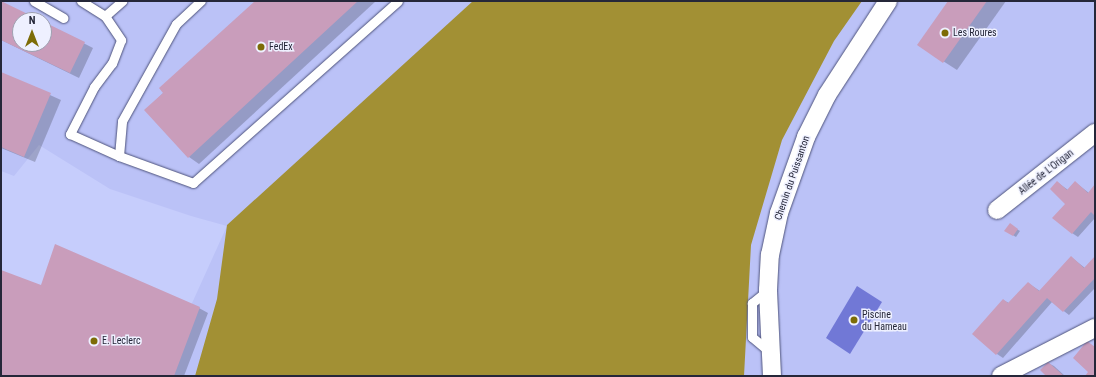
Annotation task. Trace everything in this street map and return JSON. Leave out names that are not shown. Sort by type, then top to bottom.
[{"type":"street","name":"Chemin du Puissanton","points":[[772,376],[768,290],[770,255],[778,213],[806,136],[826,95],[888,1]]},
{"type":"street","name":"Allée de L'Origan","points":[[997,210],[1095,133]]},
{"type":"street","points":[[1001,376],[1095,328]]},
{"type":"lane","points":[[34,1],[63,18]]},
{"type":"lane","points":[[81,1],[105,16],[121,40],[112,64],[94,87],[70,134],[119,156],[193,183],[398,1]]},
{"type":"lane","points":[[105,16],[122,1]]},
{"type":"lane","points":[[119,156],[122,121],[176,24],[202,1]]},
{"type":"shaded area","points":[[1,1],[1095,1],[1095,376],[159,376],[227,226],[191,216],[110,189],[39,145],[14,176],[1,171]]},
{"type":"shaded area","points":[[473,1],[862,1],[834,41],[782,140],[751,245],[744,376],[195,376],[217,299],[227,225]]},
{"type":"water","name":"Piscine du Hameau","points":[[857,286],[882,302],[850,354],[826,338]]},
{"type":"building","points":[[1,1],[24,12],[12,12],[12,45],[1,40]]},
{"type":"building","name":"FedEx","points":[[255,1],[358,1],[188,158],[144,110],[163,93],[159,88]]},
{"type":"building","name":"Les Roures","points":[[948,1],[987,1],[943,63],[917,45]]},
{"type":"building","points":[[52,26],[85,42],[70,73],[26,52],[52,52]]},
{"type":"building","points":[[1,72],[51,93],[24,157],[1,147]]},
{"type":"building","points":[[1057,181],[1067,190],[1075,181],[1088,193],[1095,184],[1095,216],[1091,212],[1072,234],[1052,218],[1065,204],[1050,189]]},
{"type":"building","points":[[1010,223],[1018,229],[1013,236],[1004,231]]},
{"type":"building","name":"E. Leclerc","points":[[55,244],[200,307],[174,376],[1,376],[1,270],[41,285]]},
{"type":"building","points":[[1071,256],[1084,268],[1095,256],[1095,278],[1063,312],[1047,298],[996,355],[972,334],[1003,299],[1008,303],[1028,282],[1039,291]]},
{"type":"building","points":[[1087,341],[1095,347],[1095,376],[1085,376],[1088,372],[1073,358]]},
{"type":"building","points":[[1048,362],[1064,376],[1046,376],[1040,370]]},
{"type":"place","name":"Les Roures","points":[[945,33]]},
{"type":"place","name":"FedEx","points":[[261,47]]},
{"type":"place","name":"Piscine du Hameau","points":[[854,320]]},
{"type":"place","name":"E. Leclerc","points":[[94,341]]}]
